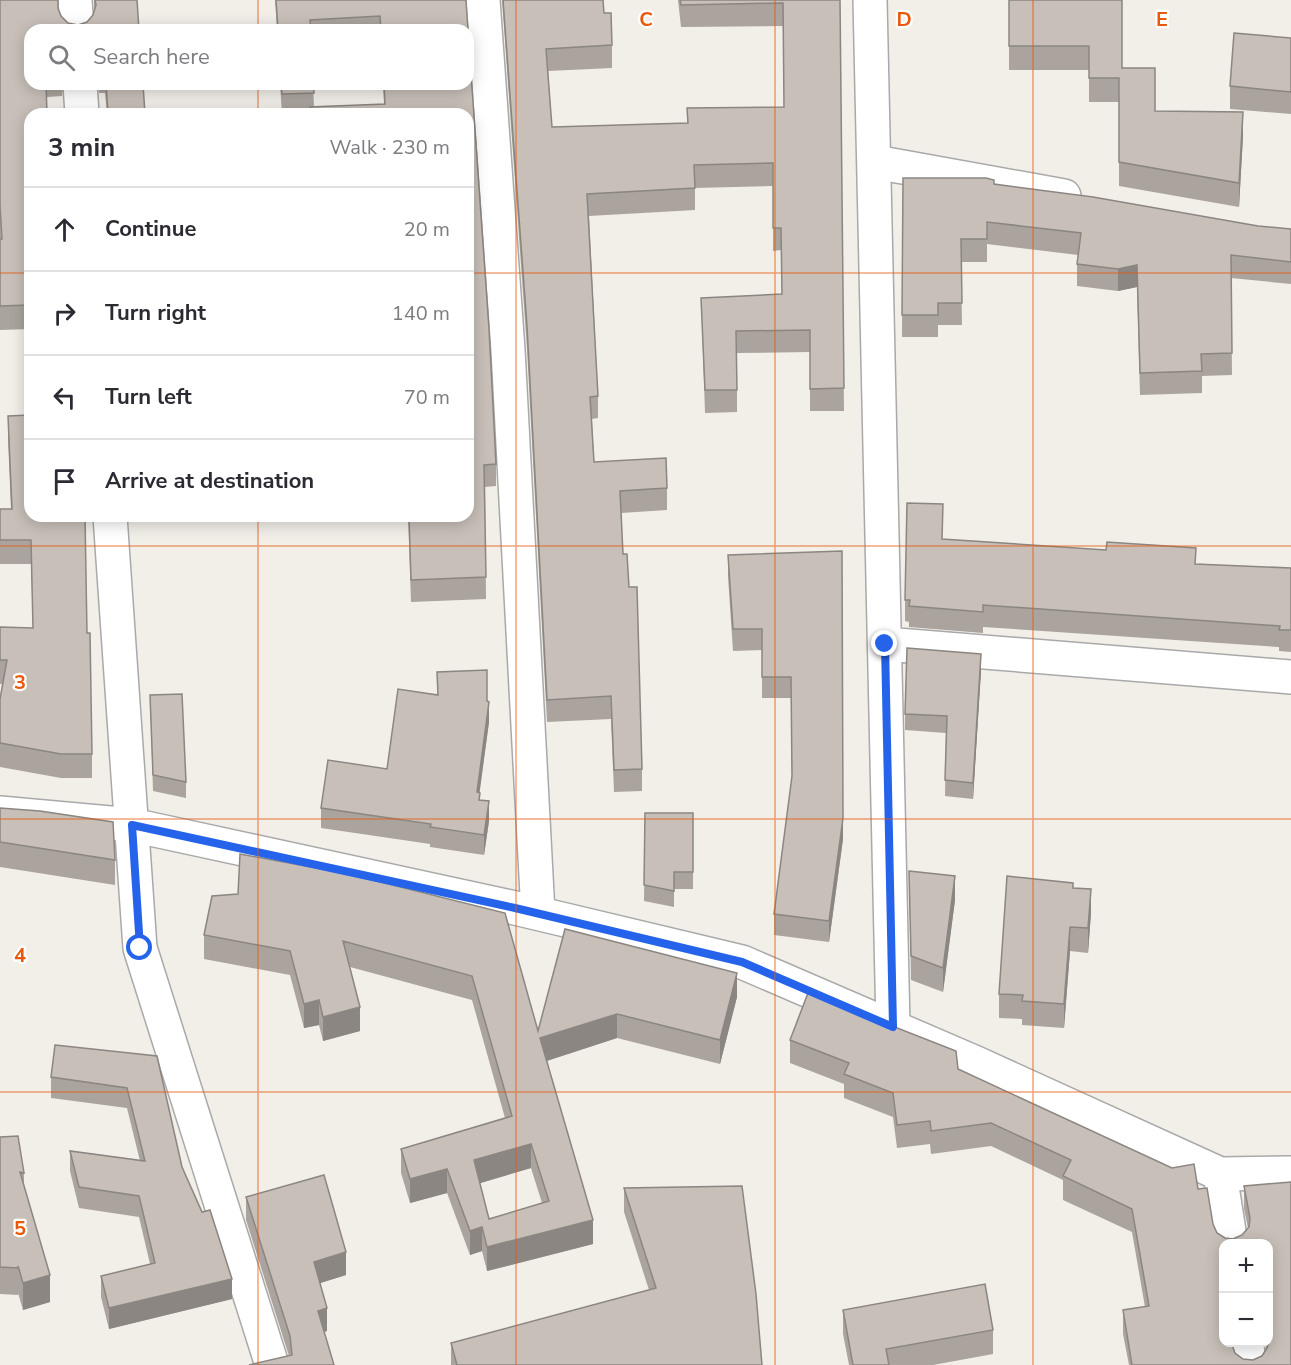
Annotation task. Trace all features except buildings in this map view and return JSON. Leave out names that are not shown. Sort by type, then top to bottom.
[{"type":"street","points":[[75,0],[77,24]]},
{"type":"street","points":[[483,0],[508,350],[538,913]]},
{"type":"street","points":[[870,0],[893,1027]]},
{"type":"street","points":[[80,90],[82,108]]},
{"type":"street","points":[[875,162],[1097,201]]},
{"type":"street","points":[[110,522],[140,948],[272,1365]]},
{"type":"street","points":[[885,644],[1291,677]]},
{"type":"street","points":[[0,813],[132,825],[538,913],[742,962],[976,1063],[1220,1174],[1291,1173]]},
{"type":"street","points":[[1220,1174],[1229,1239]]},
{"type":"street","points":[[1247,1347],[1250,1365]]},
{"type":"route","points":[[140,948],[132,825],[515,908],[742,962],[893,1027],[885,644]]}]
